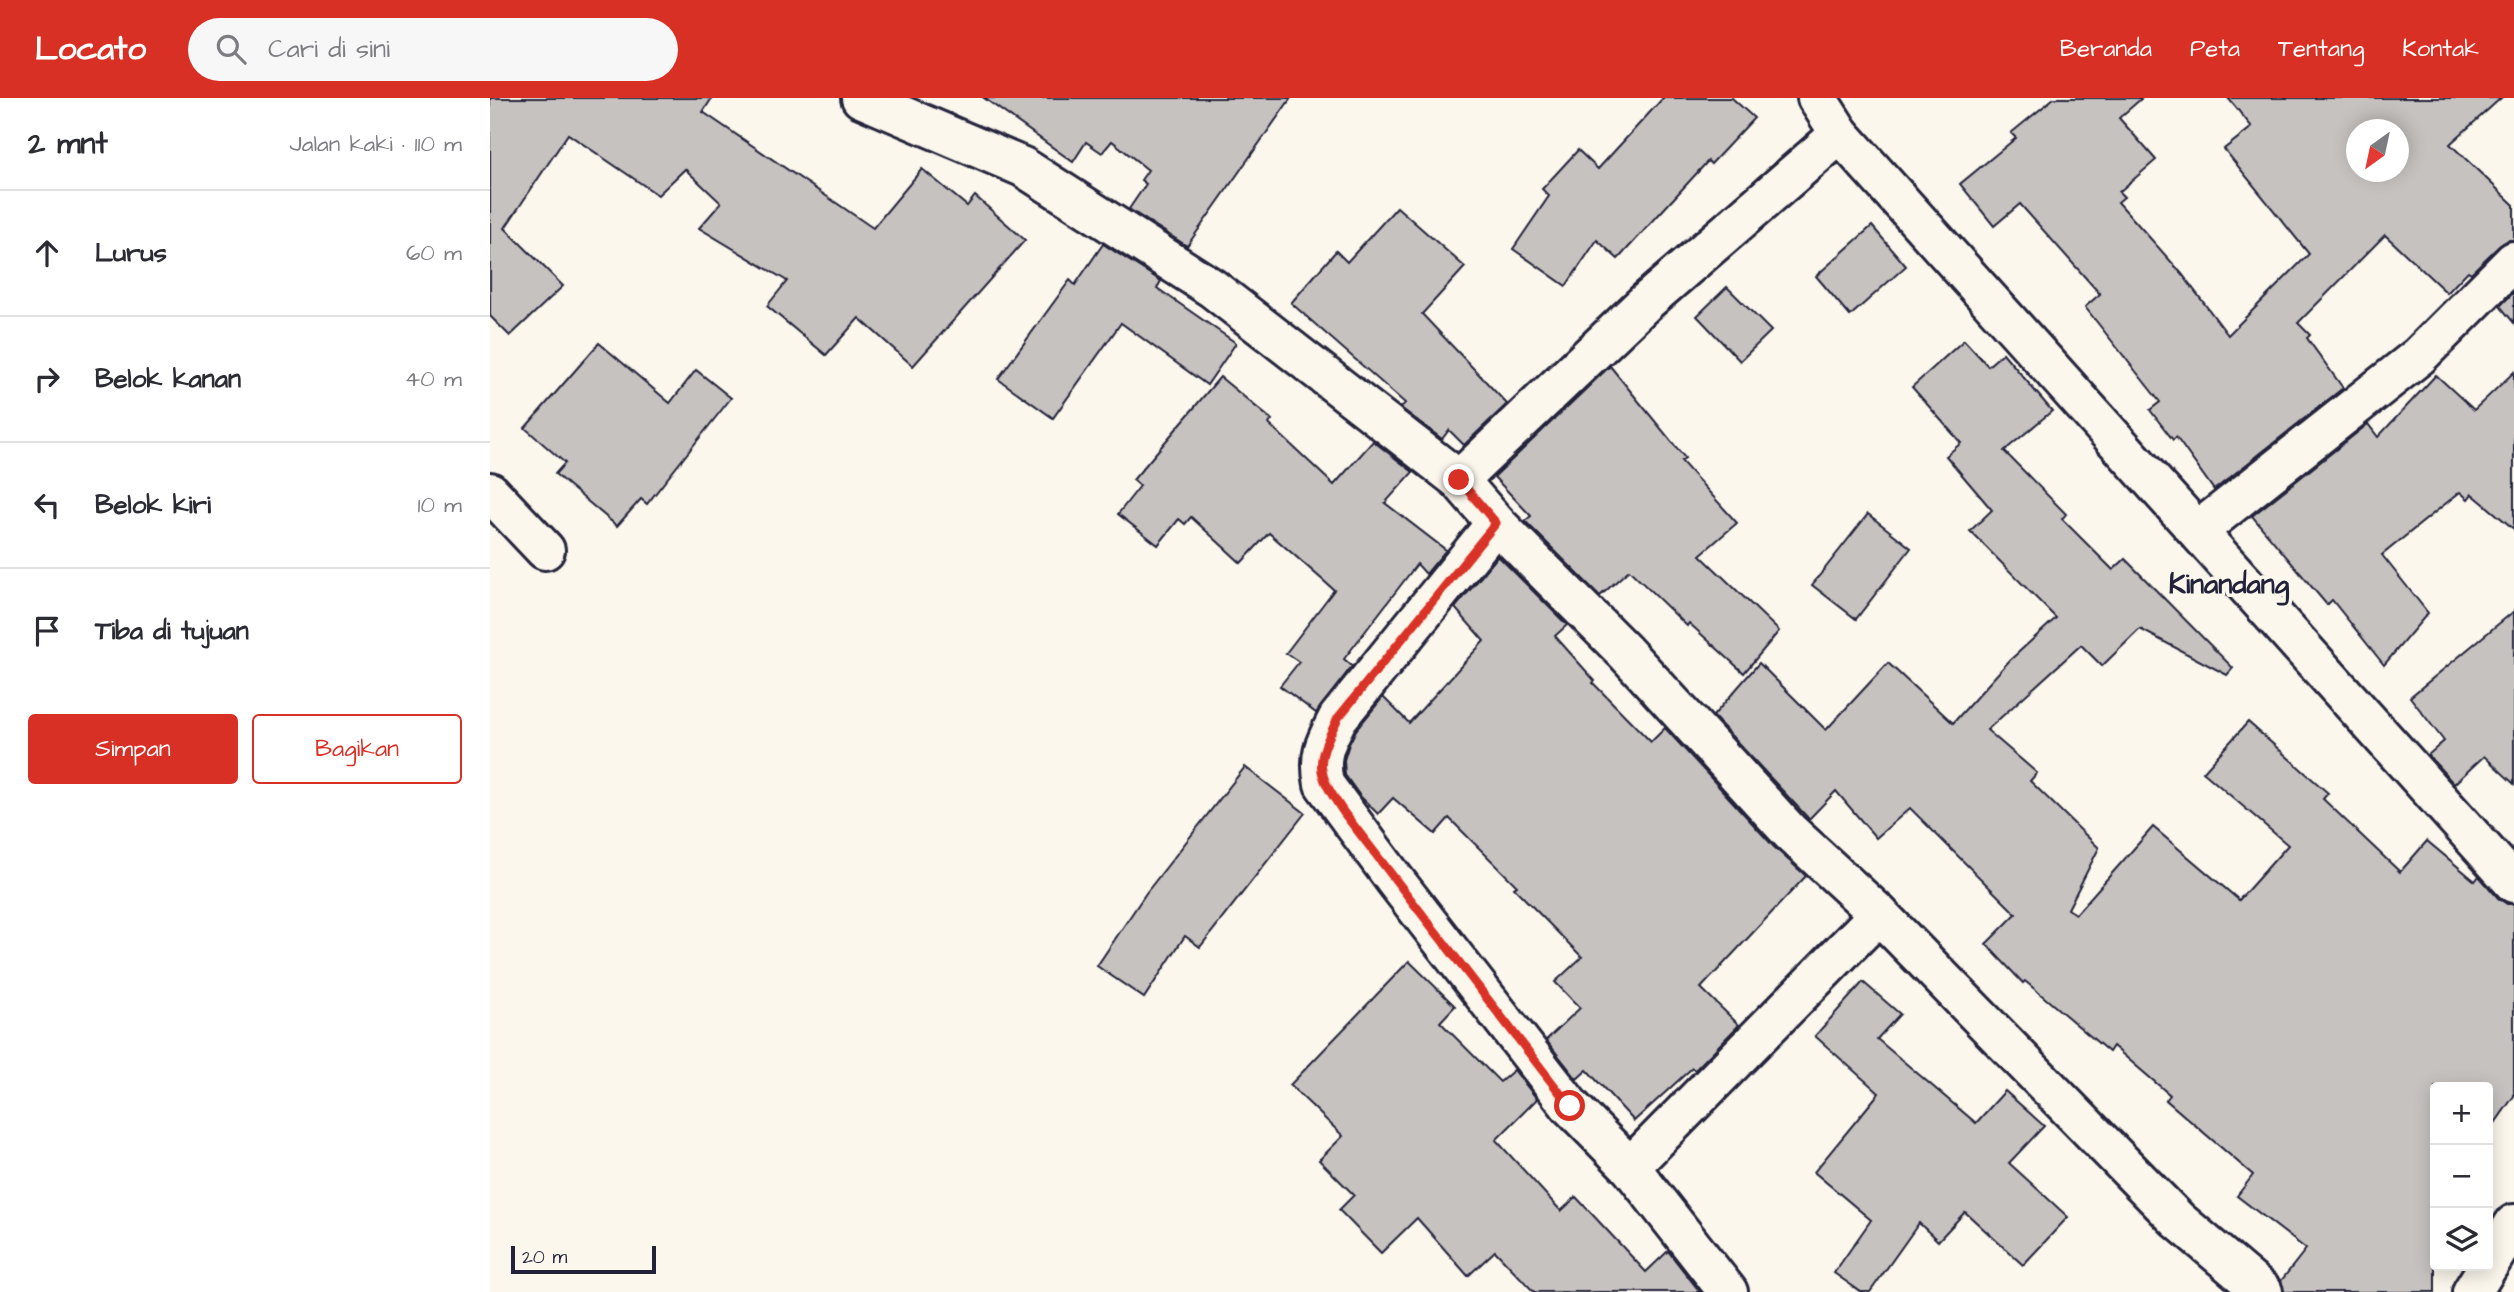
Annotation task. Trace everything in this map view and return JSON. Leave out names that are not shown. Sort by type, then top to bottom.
[{"type":"street","points":[[861,98],[1023,167],[1212,288],[1459,480],[1496,523],[1625,652],[1790,832],[1879,914],[2178,1220],[2263,1292]]},
{"type":"street","points":[[1816,98],[1840,134],[2514,883]]},
{"type":"street","points":[[1459,480],[1646,302],[1840,134]]},
{"type":"street","points":[[2199,530],[2419,356],[2514,261]]},
{"type":"street","points":[[490,492],[545,550]]},
{"type":"street","points":[[1496,523],[1338,718],[1324,745],[1320,765],[1324,784],[1570,1106],[1630,1167],[1728,1292]]},
{"type":"street","points":[[1630,1167],[1879,914]]},
{"type":"street","points":[[2472,1292],[2514,1224]]},
{"type":"building","points":[[490,98],[712,98],[703,112],[873,228],[922,169],[967,206],[975,196],[1025,240],[913,366],[859,318],[826,355],[767,306],[787,281],[699,228],[721,203],[685,169],[658,195],[568,134],[505,228],[563,286],[510,336],[490,316]]},
{"type":"building","points":[[984,98],[1291,98],[1187,246],[1129,209],[1146,184],[1141,180],[1148,170],[1112,141],[1102,153],[1086,142],[1073,162]]},
{"type":"building","points":[[1663,98],[1732,98],[1754,118],[1711,164],[1708,161],[1618,259],[1597,240],[1566,286],[1513,249],[1549,196],[1542,189],[1578,150],[1598,169]]},
{"type":"building","points":[[2054,98],[2142,98],[2119,118],[2156,160],[2119,192],[2124,197],[2118,202],[2182,274],[2228,335],[2309,254],[2224,149],[2252,127],[2228,98],[2501,98],[2450,144],[2514,205],[2514,240],[2508,240],[2499,246],[2471,273],[2468,271],[2447,293],[2385,235],[2298,323],[2310,335],[2307,338],[2343,388],[2214,490],[2176,437],[2173,440],[2150,410],[2160,402],[2085,307],[2100,294],[2020,204],[1994,226],[1960,184],[2016,138],[2011,133]]},
{"type":"building","points":[[1397,207],[1465,267],[1422,314],[1507,404],[1464,445],[1449,430],[1442,439],[1401,408],[1405,403],[1291,303],[1336,251],[1347,262]]},
{"type":"building","points":[[1872,226],[1906,266],[1850,316],[1816,276]]},
{"type":"building","points":[[1103,244],[1161,281],[1157,288],[1236,343],[1207,385],[1121,323],[1053,418],[998,379],[1070,280],[1075,285]]},
{"type":"building","points":[[1727,287],[1771,331],[1740,361],[1697,316]]},
{"type":"building","points":[[2514,292],[2514,323],[2500,306]]},
{"type":"building","points":[[1964,340],[1988,366],[2003,353],[2052,411],[2004,451],[2066,514],[2062,519],[2113,570],[2125,559],[2233,668],[2227,675],[2140,629],[2102,666],[2081,645],[1987,730],[2037,773],[2030,781],[2099,848],[2068,909],[2076,914],[2153,827],[2239,900],[2288,845],[2203,772],[2248,722],[2328,793],[2323,799],[2400,872],[2427,841],[2475,881],[2479,876],[2498,898],[2507,904],[2514,904],[2514,1096],[2493,1126],[2493,1082],[2430,1082],[2430,1271],[2435,1271],[2435,1292],[2284,1292],[2281,1281],[2306,1249],[2237,1196],[2253,1175],[2166,1100],[2170,1095],[2113,1046],[2109,1052],[2025,981],[2023,983],[1986,944],[2016,914],[1910,808],[1876,838],[1836,791],[1809,819],[1713,716],[1759,663],[1826,730],[1888,663],[1953,723],[2009,661],[2056,618],[1970,531],[1992,510],[1946,456],[1961,443],[1912,387]]},
{"type":"building","points":[[599,343],[670,403],[696,370],[731,398],[647,504],[641,499],[617,526],[555,474],[565,463],[525,428]]},
{"type":"building","points":[[1610,366],[1685,458],[1681,461],[1737,523],[1700,555],[1779,631],[1744,673],[1689,623],[1687,626],[1629,570],[1600,596],[1525,521],[1531,516],[1494,477]]},
{"type":"building","points":[[2514,372],[2514,529],[2472,494],[2468,499],[2460,492],[2382,555],[2428,613],[2384,665],[2332,600],[2327,605],[2252,516],[2368,424],[2378,437],[2436,375],[2474,410]]},
{"type":"building","points":[[1220,377],[1272,420],[1269,424],[1334,485],[1373,441],[1413,472],[1385,503],[1446,550],[1426,574],[1417,564],[1344,659],[1352,666],[1316,713],[1280,686],[1299,662],[1286,653],[1334,590],[1269,533],[1241,563],[1191,517],[1185,524],[1179,519],[1158,545],[1118,514],[1140,486],[1133,480]]},
{"type":"building","points":[[1868,514],[1911,548],[1856,619],[1812,585]]},
{"type":"building","points":[[1498,556],[1567,625],[1555,636],[1595,681],[1593,683],[1651,742],[1665,728],[1774,847],[1806,876],[1701,988],[1739,1025],[1695,1070],[1692,1068],[1634,1121],[1587,1070],[1577,1079],[1546,1040],[1580,1008],[1555,982],[1582,957],[1514,888],[1517,886],[1449,818],[1435,834],[1393,798],[1378,814],[1360,796],[1345,775],[1344,760],[1349,744],[1356,730],[1383,697],[1409,723],[1484,641],[1455,608]]},
{"type":"building","points":[[2514,611],[2514,784],[2484,756],[2454,784],[2428,755],[2444,741],[2410,697]]},
{"type":"building","points":[[1245,767],[1305,813],[1200,947],[1185,936],[1144,998],[1097,966],[1146,893]]},
{"type":"building","points":[[1409,961],[1455,1006],[1440,1022],[1500,1082],[1514,1070],[1537,1099],[1496,1140],[1561,1211],[1576,1197],[1646,1272],[1668,1251],[1700,1292],[1534,1292],[1495,1251],[1468,1276],[1417,1218],[1381,1253],[1339,1210],[1354,1195],[1319,1160],[1343,1136],[1290,1085]]},
{"type":"building","points":[[1863,982],[1900,1014],[1877,1039],[1976,1123],[2005,1091],[2044,1126],[2009,1163],[2068,1217],[2023,1265],[1965,1212],[1938,1241],[1919,1223],[1870,1292],[1861,1292],[1834,1273],[1871,1220],[1814,1172],[1879,1093],[1815,1036]]},
{"type":"district","name":"Kinandang","points":[[2229,583]]},
{"type":"route","points":[[1459,480],[1496,523],[1338,718],[1324,745],[1320,765],[1324,784],[1344,813],[1570,1106]]}]
